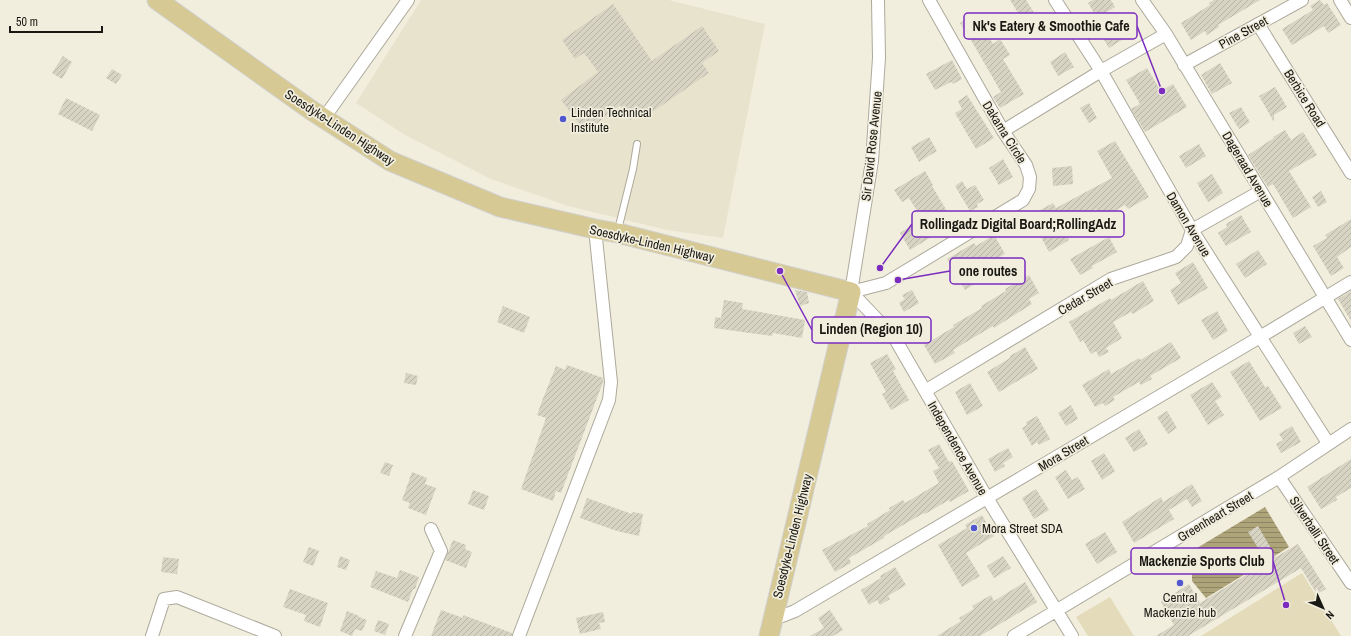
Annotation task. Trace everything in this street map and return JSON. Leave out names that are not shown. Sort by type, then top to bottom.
[{"type":"main road","name":"Soesdyke-Linden Highway","points":[[157,0],[324,118],[390,161],[500,207],[618,233],[851,292],[770,628]]},
{"type":"street","points":[[324,118],[408,0]]},
{"type":"street","name":"Sir David Rose Avenue","points":[[851,292],[872,161],[879,58],[878,0]]},
{"type":"street","name":"Dakama Circle","points":[[851,292],[886,283],[1023,200],[1029,189],[1030,177],[1026,165],[1003,131],[929,0]]},
{"type":"street","name":"Damon Avenue","points":[[1056,0],[1101,71],[1192,230],[1328,443]]},
{"type":"street","name":"Dageraad Avenue","points":[[1142,0],[1166,34],[1351,340]]},
{"type":"street","name":"Pine Street","points":[[1184,66],[1302,0]]},
{"type":"street","points":[[1340,0],[1351,18]]},
{"type":"street","name":"Berbice Road","points":[[1258,24],[1351,173]]},
{"type":"street","points":[[1003,131],[1101,71],[1166,34]]},
{"type":"street","points":[[1192,230],[1261,191]]},
{"type":"street","points":[[519,636],[609,400],[611,382],[595,229]]},
{"type":"street","name":"Cedar Street","points":[[925,391],[1111,279],[1176,256],[1187,246],[1192,230]]},
{"type":"street","name":"Mora Street","points":[[770,628],[795,611],[1351,282]]},
{"type":"street","name":"Independence Avenue","points":[[851,292],[894,337],[987,498],[1072,636]]},
{"type":"street","name":"Greenheart Street","points":[[1014,636],[1279,477],[1351,429]]},
{"type":"street","name":"Silverballi Street","points":[[1279,477],[1351,583]]},
{"type":"street","points":[[405,636],[441,551],[431,529]]},
{"type":"street","points":[[152,636],[164,599],[177,597],[275,636]]},
{"type":"lane","points":[[618,233],[638,144]]},
{"type":"shaded area","name":"Linden Technical Institute","points":[[421,0],[669,0],[765,24],[723,238],[667,230],[568,206],[491,179],[405,135],[356,103]]},
{"type":"shaded area","points":[[1265,507],[1289,547],[1206,598],[1192,581],[1192,551]]},
{"type":"shaded area","points":[[1302,573],[1341,636],[1201,636]]},
{"type":"shaded area","points":[[1110,597],[1134,636],[1088,636],[1076,617]]},
{"type":"building","points":[[1010,0],[1026,0],[1036,16],[1040,14],[1049,28],[1033,37]]},
{"type":"building","points":[[1093,0],[1111,0],[1115,7],[1097,18],[1088,3]]},
{"type":"building","points":[[1214,0],[1260,0],[1218,25],[1219,27],[1207,35],[1205,31],[1191,40],[1181,23],[1210,5],[1209,3]]},
{"type":"building","points":[[1320,0],[1324,5],[1327,3],[1341,25],[1328,33],[1324,26],[1292,45],[1282,29],[1313,10],[1310,6]]},
{"type":"building","points":[[613,4],[652,61],[702,26],[719,51],[702,63],[709,73],[645,117],[641,112],[630,120],[620,105],[586,132],[561,100],[598,72],[584,53],[575,59],[562,40]]},
{"type":"building","points":[[975,14],[993,44],[1000,39],[1010,55],[1003,59],[1024,94],[1000,108],[993,97],[1001,92],[960,23]]},
{"type":"building","points":[[1110,23],[1114,31],[1124,26],[1130,35],[1109,48],[1098,30]]},
{"type":"building","points":[[1065,52],[1074,67],[1058,76],[1050,62]]},
{"type":"building","points":[[63,56],[72,62],[62,79],[52,73]]},
{"type":"building","points":[[952,60],[962,79],[953,84],[951,82],[935,90],[926,74]]},
{"type":"building","points":[[1220,63],[1232,83],[1212,94],[1201,75]]},
{"type":"building","points":[[1147,68],[1161,91],[1173,84],[1187,107],[1145,132],[1131,109],[1140,104],[1126,80]]},
{"type":"building","points":[[112,69],[122,75],[116,84],[106,78]]},
{"type":"building","points":[[1275,87],[1287,107],[1274,115],[1274,122],[1259,96]]},
{"type":"building","points":[[967,95],[994,138],[976,149],[955,113],[962,109],[958,101]]},
{"type":"building","points":[[66,98],[100,115],[92,131],[58,114]]},
{"type":"building","points":[[1089,103],[1097,118],[1089,123],[1080,108]]},
{"type":"building","points":[[1241,107],[1250,122],[1239,129],[1229,113]]},
{"type":"building","points":[[1285,130],[1291,140],[1303,132],[1317,155],[1289,171],[1311,207],[1293,218],[1273,184],[1268,187],[1248,155]]},
{"type":"building","points":[[929,137],[937,151],[919,162],[911,147]]},
{"type":"building","points":[[1115,141],[1149,197],[1128,209],[1125,205],[1101,219],[1096,209],[1062,228],[1069,240],[1049,252],[1040,235],[1044,232],[1033,214],[1053,203],[1056,208],[1112,178],[1097,151]]},
{"type":"building","points":[[1199,144],[1206,156],[1186,168],[1179,156]]},
{"type":"building","points":[[1003,159],[1013,177],[999,185],[989,168]]},
{"type":"building","points":[[1072,166],[1073,184],[1053,186],[1052,168]]},
{"type":"building","points":[[925,171],[954,223],[910,250],[900,233],[922,219],[909,198],[902,202],[894,190]]},
{"type":"building","points":[[1212,174],[1223,193],[1208,202],[1197,183]]},
{"type":"building","points":[[962,181],[967,189],[975,185],[984,200],[977,204],[978,207],[970,211],[955,186]]},
{"type":"building","points":[[1321,191],[1327,202],[1318,207],[1312,197]]},
{"type":"building","points":[[1241,215],[1251,232],[1226,246],[1218,233],[1227,227],[1226,224]]},
{"type":"building","points":[[1351,219],[1351,247],[1337,257],[1344,268],[1331,276],[1313,246],[1327,238],[1325,235]]},
{"type":"building","points":[[994,235],[1005,254],[982,267],[988,276],[965,290],[947,259],[974,243],[976,246]]},
{"type":"building","points":[[1109,237],[1117,252],[1092,266],[1093,268],[1080,275],[1070,259]]},
{"type":"building","points":[[1258,250],[1267,264],[1245,278],[1236,264]]},
{"type":"building","points":[[1193,262],[1208,288],[1178,305],[1170,290],[1181,283],[1175,273]]},
{"type":"building","points":[[1029,275],[1039,293],[1029,299],[1032,304],[994,328],[993,326],[953,350],[955,353],[935,364],[924,345],[954,327],[953,325],[982,308],[981,306],[1006,291],[1005,289]]},
{"type":"building","points":[[1143,281],[1154,301],[1133,314],[1131,312],[1113,322],[1122,338],[1106,348],[1109,352],[1099,357],[1096,351],[1091,354],[1083,340],[1080,342],[1069,322]]},
{"type":"building","points":[[795,290],[807,292],[809,303],[800,306]]},
{"type":"building","points":[[912,290],[919,303],[904,312],[899,303],[905,299],[902,295]]},
{"type":"building","points":[[1351,291],[1351,321],[1338,299]]},
{"type":"building","points":[[724,300],[743,303],[742,309],[805,320],[802,338],[773,333],[772,336],[714,328],[715,317],[721,318]]},
{"type":"building","points":[[503,306],[530,317],[524,333],[497,322]]},
{"type":"building","points":[[1217,311],[1228,331],[1213,340],[1201,320]]},
{"type":"building","points":[[1305,326],[1312,337],[1299,344],[1293,333]]},
{"type":"building","points":[[1171,342],[1181,358],[1150,376],[1152,379],[1141,385],[1139,382],[1113,397],[1115,400],[1105,406],[1103,403],[1095,407],[1082,385],[1109,369],[1111,374],[1139,358],[1140,360]]},
{"type":"building","points":[[1025,347],[1038,369],[999,392],[987,372]]},
{"type":"building","points":[[887,354],[896,369],[893,371],[909,400],[891,410],[882,394],[886,392],[870,363]]},
{"type":"building","points":[[1249,361],[1265,387],[1268,386],[1282,408],[1260,421],[1230,372]]},
{"type":"building","points":[[567,365],[603,378],[603,382],[561,493],[556,491],[553,501],[521,489],[546,418],[537,415],[542,401],[556,366],[565,370]]},
{"type":"building","points":[[406,373],[418,376],[416,385],[404,383]]},
{"type":"building","points":[[1212,382],[1222,397],[1215,401],[1224,415],[1208,425],[1190,395]]},
{"type":"building","points":[[970,383],[983,406],[967,415],[955,392]]},
{"type":"building","points":[[1071,405],[1078,419],[1066,426],[1058,413]]},
{"type":"building","points":[[1167,411],[1177,428],[1168,434],[1157,417]]},
{"type":"building","points":[[1037,416],[1050,439],[1039,445],[1037,442],[1032,446],[1022,428],[1027,425],[1026,422]]},
{"type":"building","points":[[1292,426],[1301,442],[1281,453],[1276,444],[1283,440],[1279,434]]},
{"type":"building","points":[[1139,429],[1148,444],[1134,452],[1125,438]]},
{"type":"building","points":[[939,444],[949,462],[952,461],[969,491],[950,502],[949,500],[925,514],[924,513],[884,536],[884,538],[849,558],[851,563],[835,572],[822,550],[868,526],[867,524],[890,510],[889,508],[903,500],[905,503],[939,483],[933,471],[939,468],[928,450]]},
{"type":"building","points":[[1008,448],[1013,457],[1003,463],[1005,466],[995,472],[988,459]]},
{"type":"building","points":[[1104,453],[1115,471],[1102,480],[1091,461]]},
{"type":"building","points":[[1351,459],[1351,488],[1336,497],[1337,500],[1321,509],[1307,487]]},
{"type":"building","points":[[385,462],[393,465],[389,476],[380,473]]},
{"type":"building","points":[[1066,470],[1072,480],[1078,477],[1085,489],[1068,499],[1055,477]]},
{"type":"building","points":[[412,472],[427,478],[425,484],[436,488],[426,515],[408,508],[410,503],[402,500]]},
{"type":"building","points":[[1192,484],[1202,501],[1192,507],[1187,499],[1169,510],[1174,519],[1134,543],[1122,522],[1161,497],[1163,502]]},
{"type":"building","points":[[1036,489],[1049,510],[1034,519],[1022,498]]},
{"type":"building","points":[[473,490],[489,496],[484,510],[468,504]]},
{"type":"building","points":[[587,498],[632,514],[633,512],[643,514],[639,536],[617,531],[580,518]]},
{"type":"building","points":[[982,515],[994,536],[966,553],[980,576],[962,587],[938,545],[967,528],[965,525]]},
{"type":"building","points":[[1258,526],[1276,557],[1298,544],[1326,589],[1317,594],[1301,568],[1188,636],[1156,636],[1174,625],[1161,602],[1189,584],[1200,603],[1267,562],[1248,532]]},
{"type":"building","points":[[1105,532],[1117,552],[1097,564],[1085,544]]},
{"type":"building","points":[[453,540],[466,545],[465,549],[472,552],[466,568],[445,560]]},
{"type":"building","points":[[309,547],[319,551],[313,566],[303,562]]},
{"type":"building","points":[[340,556],[350,560],[346,570],[337,567]]},
{"type":"building","points":[[1003,556],[1011,568],[994,578],[987,566]]},
{"type":"building","points":[[163,557],[179,559],[177,574],[161,572]]},
{"type":"building","points":[[895,567],[906,585],[888,596],[890,599],[880,605],[877,600],[869,605],[861,590],[881,578],[880,576]]},
{"type":"building","points":[[400,570],[419,577],[408,602],[370,587],[376,571],[397,578]]},
{"type":"building","points":[[1025,582],[1037,602],[980,636],[937,636],[961,621],[959,618],[974,609],[972,606],[991,595],[994,601]]},
{"type":"building","points":[[290,589],[328,603],[320,627],[304,621],[306,615],[283,607]]},
{"type":"building","points":[[441,610],[463,618],[463,615],[512,633],[512,636],[431,636]]},
{"type":"building","points":[[830,610],[843,630],[833,636],[810,636],[824,628],[818,618]]},
{"type":"building","points":[[347,611],[367,620],[362,631],[355,629],[352,636],[340,631]]},
{"type":"building","points":[[603,612],[605,622],[599,623],[601,629],[580,634],[576,618]]},
{"type":"building","points":[[378,620],[389,624],[385,635],[374,631]]},
{"type":"place","name":"Nk's Eatery & Smoothie Cafe","points":[[1162,91]]},
{"type":"place","name":"Linden Technical Institute","points":[[563,119]]},
{"type":"place","name":"Rollingadz Digital Board;RollingAdz","points":[[880,268]]},
{"type":"place","name":"Linden (Region 10)","points":[[780,271]]},
{"type":"place","name":"one routes","points":[[898,280]]},
{"type":"place","name":"Mora Street SDA","points":[[974,528]]},
{"type":"place","name":"Central Mackenzie hub","points":[[1180,583]]},
{"type":"place","name":"Mackenzie Sports Club","points":[[1286,605]]}]
